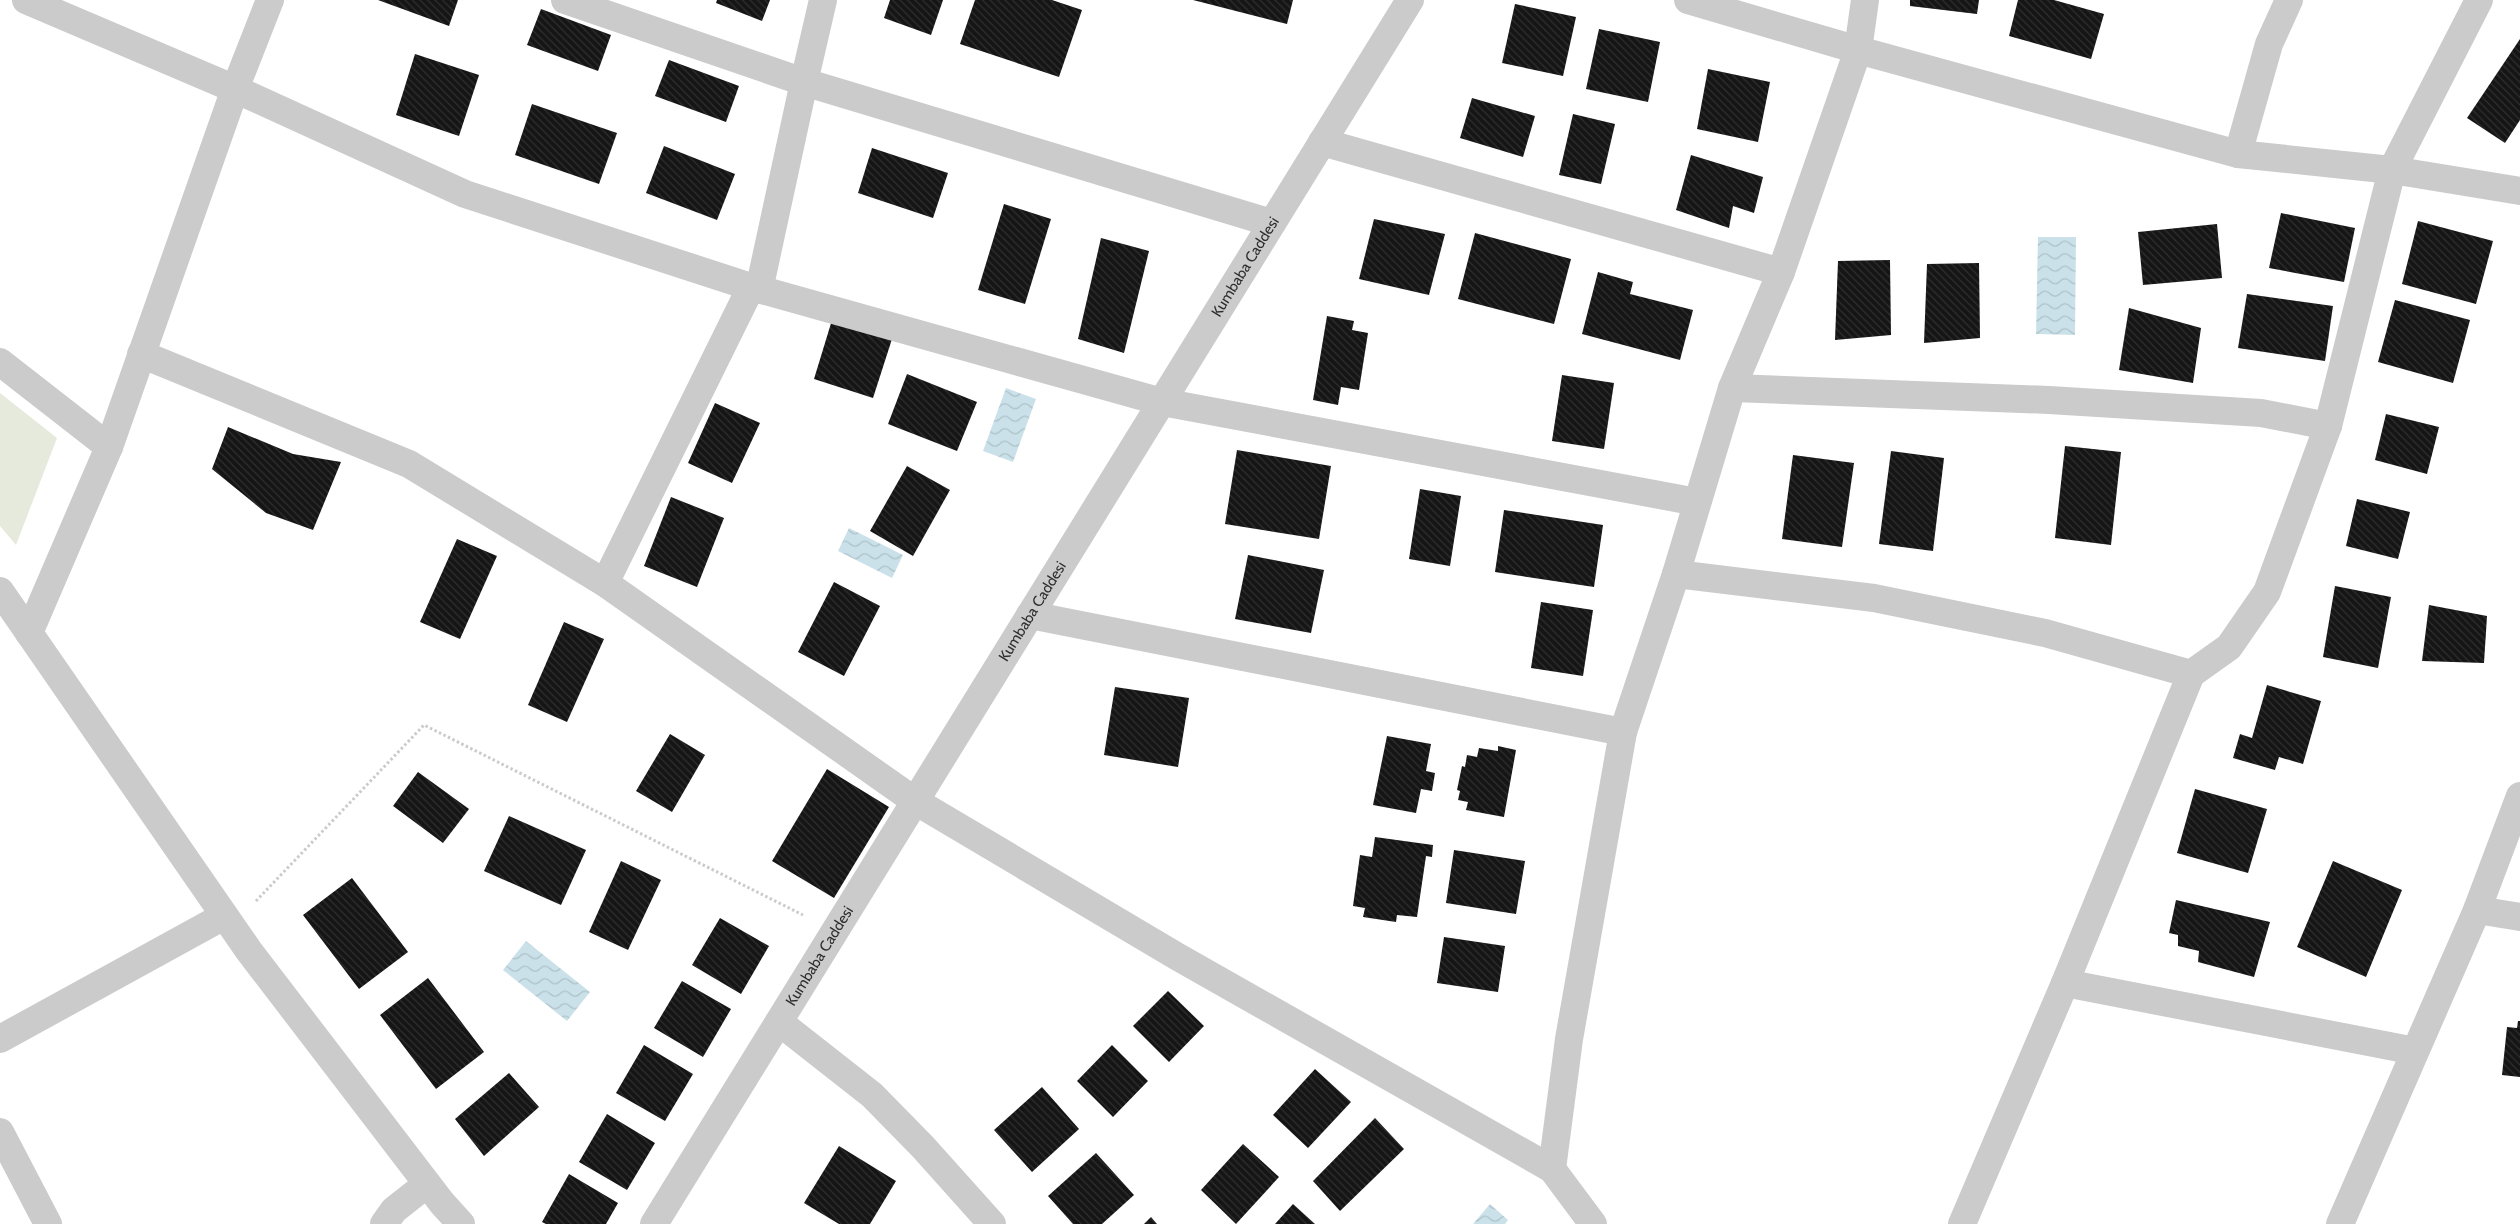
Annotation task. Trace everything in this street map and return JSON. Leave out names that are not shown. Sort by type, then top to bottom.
[{"type":"street","points":[[26,0],[235,89],[465,194],[755,288],[1162,402],[1697,502]]},
{"type":"street","points":[[29,633],[109,447],[235,89],[270,0]]},
{"type":"street","points":[[565,0],[804,82],[1272,224]]},
{"type":"street","points":[[605,583],[755,288],[823,0]]},
{"type":"street","name":"Kumbaba Caddesi","points":[[654,1224],[1410,0]]},
{"type":"street","points":[[1688,0],[1858,50],[2238,154],[2392,170],[2520,191]]},
{"type":"street","points":[[1552,1169],[1569,1039],[1623,732],[1676,574],[1732,388],[1781,272],[1858,50],[1865,0]]},
{"type":"street","points":[[2238,154],[2269,44],[2289,0]]},
{"type":"street","points":[[1962,1224],[2065,983],[2191,674],[2229,647],[2267,592],[2328,426],[2392,170],[2479,0]]},
{"type":"street","points":[[1322,142],[1781,272]]},
{"type":"street","points":[[141,354],[409,464],[605,583],[915,801],[1178,957],[1552,1169],[1593,1224]]},
{"type":"street","points":[[0,362],[109,447]]},
{"type":"street","points":[[1732,388],[2050,400],[2252,412],[2328,426]]},
{"type":"street","points":[[1676,574],[1874,598],[2045,633],[2191,674]]},
{"type":"street","points":[[0,592],[228,921],[428,1184],[461,1224]]},
{"type":"street","points":[[1030,615],[1623,732]]},
{"type":"street","points":[[2340,1224],[2477,910],[2520,796]]},
{"type":"street","points":[[2477,910],[2520,917]]},
{"type":"street","points":[[0,1039],[228,921]]},
{"type":"street","points":[[2065,983],[2415,1051]]},
{"type":"street","points":[[779,1022],[872,1095],[924,1147],[992,1224]]},
{"type":"street","points":[[0,1132],[48,1224]]},
{"type":"street","points":[[384,1224],[394,1210],[428,1184]]},
{"type":"path","points":[[228,921],[424,725],[835,931]]},
{"type":"shaded area","points":[[0,393],[57,438],[16,545],[0,526]]},
{"type":"water","points":[[2038,237],[2076,237],[2075,335],[2036,334]]},
{"type":"water","points":[[1006,388],[1036,399],[1013,462],[983,451]]},
{"type":"water","points":[[849,528],[903,555],[892,578],[838,551]]},
{"type":"water","points":[[526,941],[590,992],[567,1021],[503,970]]},
{"type":"water","points":[[1490,1204],[1508,1220],[1505,1224],[1473,1224]]},
{"type":"building","points":[[378,0],[458,0],[449,26]]},
{"type":"building","points":[[717,0],[770,0],[762,21],[716,3]]},
{"type":"building","points":[[890,0],[943,0],[931,35],[884,18]]},
{"type":"building","points":[[975,0],[1052,0],[1082,10],[1059,77],[960,44]]},
{"type":"building","points":[[1193,0],[1293,0],[1287,24]]},
{"type":"building","points":[[1910,0],[1979,0],[1977,14],[1910,6]]},
{"type":"building","points":[[2018,0],[2054,0],[2104,14],[2091,59],[2009,36]]},
{"type":"building","points":[[1515,4],[1576,17],[1563,76],[1502,63]]},
{"type":"building","points":[[541,9],[611,35],[598,71],[527,45]]},
{"type":"building","points":[[1599,29],[1660,42],[1648,102],[1586,89]]},
{"type":"building","points":[[2520,39],[2520,120],[2505,143],[2467,118]]},
{"type":"building","points":[[415,54],[479,75],[459,136],[396,115]]},
{"type":"building","points":[[669,60],[739,86],[726,122],[655,96]]},
{"type":"building","points":[[1708,69],[1770,82],[1758,142],[1697,129]]},
{"type":"building","points":[[1472,98],[1535,116],[1523,157],[1460,138]]},
{"type":"building","points":[[532,104],[617,133],[599,184],[515,155]]},
{"type":"building","points":[[1573,114],[1615,124],[1601,184],[1559,175]]},
{"type":"building","points":[[664,146],[735,174],[717,220],[646,193]]},
{"type":"building","points":[[872,148],[948,173],[933,218],[858,193]]},
{"type":"building","points":[[1691,155],[1763,177],[1754,213],[1733,206],[1729,228],[1676,210]]},
{"type":"building","points":[[1004,204],[1051,219],[1025,304],[978,290]]},
{"type":"building","points":[[2281,213],[2355,228],[2344,282],[2269,268]]},
{"type":"building","points":[[1374,219],[1445,234],[1429,295],[1359,279]]},
{"type":"building","points":[[2418,221],[2493,241],[2476,304],[2402,284]]},
{"type":"building","points":[[2217,224],[2222,278],[2143,285],[2138,232]]},
{"type":"building","points":[[1475,233],[1571,259],[1554,324],[1458,299]]},
{"type":"building","points":[[1101,238],[1149,251],[1124,353],[1078,339]]},
{"type":"building","points":[[1890,260],[1891,335],[1835,340],[1838,261]]},
{"type":"building","points":[[1979,263],[1980,338],[1924,343],[1927,264]]},
{"type":"building","points":[[1598,272],[1633,282],[1630,294],[1693,310],[1680,360],[1582,334]]},
{"type":"building","points":[[2247,294],[2333,306],[2325,361],[2238,348]]},
{"type":"building","points":[[2395,300],[2470,320],[2453,383],[2378,362]]},
{"type":"building","points":[[2129,308],[2201,328],[2193,383],[2119,370]]},
{"type":"building","points":[[1327,316],[1354,321],[1352,330],[1368,333],[1359,390],[1341,387],[1338,405],[1313,400]]},
{"type":"building","points":[[832,320],[892,339],[873,398],[814,379]]},
{"type":"building","points":[[907,374],[977,402],[957,451],[888,424]]},
{"type":"building","points":[[1562,375],[1614,383],[1604,449],[1552,441]]},
{"type":"building","points":[[715,403],[760,423],[732,483],[688,463]]},
{"type":"building","points":[[2386,414],[2439,427],[2427,474],[2375,460]]},
{"type":"building","points":[[228,427],[293,454],[341,462],[313,530],[266,513],[212,469]]},
{"type":"building","points":[[2065,446],[2121,452],[2111,545],[2055,538]]},
{"type":"building","points":[[1237,450],[1331,466],[1319,539],[1225,524]]},
{"type":"building","points":[[1891,451],[1944,458],[1933,551],[1879,544]]},
{"type":"building","points":[[1793,455],[1854,463],[1842,547],[1782,539]]},
{"type":"building","points":[[907,466],[950,490],[913,556],[870,531]]},
{"type":"building","points":[[1420,489],[1461,496],[1450,566],[1409,559]]},
{"type":"building","points":[[671,497],[724,518],[697,587],[644,566]]},
{"type":"building","points":[[2357,499],[2410,512],[2398,559],[2346,546]]},
{"type":"building","points":[[1504,510],[1603,525],[1594,587],[1495,572]]},
{"type":"building","points":[[457,539],[497,556],[460,639],[420,622]]},
{"type":"building","points":[[1248,555],[1324,570],[1311,633],[1235,619]]},
{"type":"building","points":[[834,582],[880,606],[844,676],[798,652]]},
{"type":"building","points":[[2335,586],[2391,597],[2378,668],[2323,657]]},
{"type":"building","points":[[1541,602],[1593,610],[1583,676],[1531,668]]},
{"type":"building","points":[[2429,605],[2487,616],[2484,663],[2422,661]]},
{"type":"building","points":[[564,622],[604,639],[567,722],[528,705]]},
{"type":"building","points":[[2267,685],[2321,701],[2303,764],[2279,757],[2275,770],[2233,758],[2240,734],[2252,738]]},
{"type":"building","points":[[1115,687],[1189,698],[1178,767],[1104,755]]},
{"type":"building","points":[[670,734],[705,755],[672,812],[636,791]]},
{"type":"building","points":[[1387,736],[1431,744],[1426,771],[1435,773],[1432,791],[1421,789],[1416,813],[1373,805]]},
{"type":"building","points":[[1498,746],[1516,750],[1504,817],[1466,810],[1468,802],[1458,800],[1460,791],[1457,790],[1462,766],[1465,767],[1467,755],[1477,757],[1479,748],[1498,751]]},
{"type":"building","points":[[827,769],[889,807],[834,898],[772,861]]},
{"type":"building","points":[[418,772],[469,809],[443,843],[393,806]]},
{"type":"building","points":[[2195,789],[2267,809],[2248,873],[2177,853]]},
{"type":"building","points":[[509,816],[586,850],[561,905],[484,871]]},
{"type":"building","points":[[1375,837],[1433,845],[1432,857],[1426,856],[1417,917],[1397,915],[1396,922],[1363,917],[1365,908],[1353,906],[1360,855],[1372,857]]},
{"type":"building","points":[[1454,850],[1525,861],[1516,914],[1446,903]]},
{"type":"building","points":[[621,861],[661,880],[628,950],[589,932]]},
{"type":"building","points":[[2333,861],[2402,890],[2366,977],[2297,947]]},
{"type":"building","points":[[352,878],[408,952],[359,989],[303,915]]},
{"type":"building","points":[[2176,900],[2270,922],[2254,977],[2198,962],[2199,951],[2178,946],[2178,935],[2169,933]]},
{"type":"building","points":[[720,918],[769,946],[741,994],[692,965]]},
{"type":"building","points":[[1444,937],[1505,946],[1498,992],[1437,983]]},
{"type":"building","points":[[428,978],[484,1052],[436,1089],[380,1015]]},
{"type":"building","points":[[682,981],[731,1009],[703,1057],[654,1028]]},
{"type":"building","points":[[1168,991],[1204,1026],[1169,1062],[1133,1026]]},
{"type":"building","points":[[2518,1021],[2520,1021],[2520,1077],[2502,1075],[2507,1027],[2517,1028]]},
{"type":"building","points":[[644,1045],[693,1074],[665,1121],[616,1093]]},
{"type":"building","points":[[1112,1045],[1148,1081],[1113,1117],[1077,1081]]},
{"type":"building","points":[[1315,1069],[1351,1102],[1308,1148],[1273,1115]]},
{"type":"building","points":[[509,1073],[539,1107],[484,1156],[455,1119]]},
{"type":"building","points":[[1042,1087],[1079,1129],[1032,1172],[994,1130]]},
{"type":"building","points":[[607,1114],[655,1143],[627,1190],[579,1162]]},
{"type":"building","points":[[1375,1118],[1404,1149],[1340,1211],[1313,1181]]},
{"type":"building","points":[[1243,1144],[1279,1177],[1236,1224],[1201,1190]]},
{"type":"building","points":[[839,1146],[896,1181],[870,1224],[839,1224],[804,1203]]},
{"type":"building","points":[[1096,1153],[1134,1195],[1102,1224],[1073,1224],[1048,1196]]},
{"type":"building","points":[[569,1174],[618,1203],[606,1224],[546,1224],[542,1222]]},
{"type":"building","points":[[1293,1204],[1315,1224],[1275,1224]]},
{"type":"building","points":[[1151,1217],[1157,1224],[1144,1224]]}]
